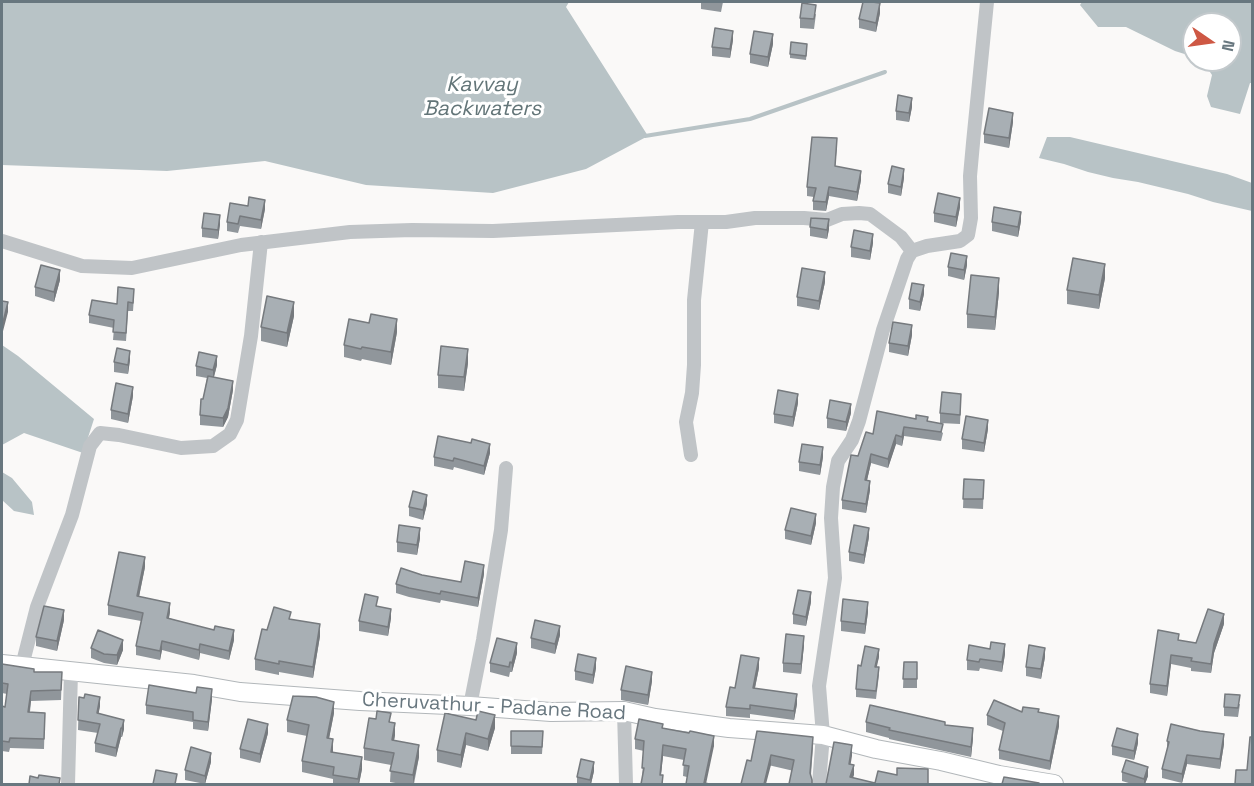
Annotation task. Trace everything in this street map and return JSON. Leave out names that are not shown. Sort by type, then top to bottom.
[{"type":"main road","name":"Cheruvathur - Padane Road","points":[[2,664],[195,684],[240,692],[360,702],[551,712],[624,711],[655,718],[729,728],[823,735],[999,776],[1054,784]]},
{"type":"street","points":[[819,784],[823,735],[819,686],[835,578],[831,518],[838,461],[852,440],[859,421],[883,330],[907,259],[912,251],[927,246],[960,241],[968,235],[970,176],[987,2]]},
{"type":"street","points":[[2,241],[82,266],[132,268],[241,245],[350,232],[493,231],[678,222],[726,222],[755,218],[827,220],[843,214],[859,213],[870,214],[902,237],[912,251]]},
{"type":"street","points":[[691,455],[686,422],[692,393],[694,300],[702,222]]},
{"type":"street","points":[[22,666],[37,607],[72,515],[90,446],[100,433],[181,448],[213,446],[230,434],[237,420],[251,336],[261,242]]},
{"type":"street","points":[[470,706],[501,530],[506,468]]},
{"type":"street","points":[[68,784],[71,672]]},
{"type":"street","points":[[624,711],[626,784]]},
{"type":"water","name":"Kavvay Backwaters","points":[[2,2],[569,2],[566,7],[648,136],[586,169],[493,193],[366,185],[265,161],[167,171],[2,165]]},
{"type":"water","points":[[1082,2],[1252,2],[1252,83],[1250,83],[1240,114],[1211,107],[1207,96],[1212,75],[1210,72],[1242,72],[1242,12],[1182,12],[1182,53],[1126,27],[1098,27],[1080,5]]},
{"type":"water","points":[[1047,137],[1070,137],[1227,174],[1252,183],[1252,211],[1039,158]]},
{"type":"water","points":[[2,345],[94,419],[83,453],[24,433],[2,445]]},
{"type":"water","points":[[2,472],[12,478],[32,502],[34,515],[14,511],[2,500]]},
{"type":"building","points":[[863,2],[880,3],[876,23],[859,19]]},
{"type":"building","points":[[802,3],[816,5],[814,19],[800,18]]},
{"type":"building","points":[[715,28],[733,31],[730,49],[712,47]]},
{"type":"building","points":[[754,31],[773,34],[768,57],[750,54]]},
{"type":"building","points":[[791,42],[807,44],[806,56],[790,54]]},
{"type":"building","points":[[898,95],[912,98],[909,113],[896,111]]},
{"type":"building","points":[[989,108],[1013,113],[1009,138],[984,134]]},
{"type":"building","points":[[812,137],[837,138],[835,166],[861,171],[857,192],[829,187],[826,202],[813,201],[816,188],[807,187]]},
{"type":"building","points":[[892,166],[904,169],[901,187],[888,184]]},
{"type":"building","points":[[938,193],[960,198],[956,217],[934,213]]},
{"type":"building","points":[[249,197],[265,200],[261,220],[240,216],[238,224],[227,222],[230,203],[248,206]]},
{"type":"building","points":[[994,207],[1021,212],[1018,227],[992,222]]},
{"type":"building","points":[[204,213],[220,215],[218,230],[202,228]]},
{"type":"building","points":[[811,218],[829,219],[827,230],[810,227]]},
{"type":"building","points":[[854,230],[873,234],[870,251],[851,247]]},
{"type":"building","points":[[951,253],[967,256],[964,270],[948,267]]},
{"type":"building","points":[[1073,258],[1105,264],[1099,295],[1067,290]]},
{"type":"building","points":[[41,265],[60,270],[54,292],[35,287]]},
{"type":"building","points":[[802,268],[825,272],[819,301],[797,297]]},
{"type":"building","points":[[971,275],[999,278],[995,317],[967,314]]},
{"type":"building","points":[[912,283],[924,285],[920,302],[909,299]]},
{"type":"building","points":[[118,287],[134,289],[133,303],[128,302],[126,333],[113,332],[114,320],[89,315],[92,300],[117,304]]},
{"type":"building","points":[[267,296],[294,302],[287,333],[261,327]]},
{"type":"building","points":[[2,301],[8,302],[2,326]]},
{"type":"building","points":[[371,314],[397,319],[391,352],[344,345],[349,319],[369,323]]},
{"type":"building","points":[[893,322],[912,325],[908,346],[889,343]]},
{"type":"building","points":[[441,346],[468,349],[464,377],[438,375]]},
{"type":"building","points":[[117,348],[130,351],[128,365],[114,362]]},
{"type":"building","points":[[199,352],[217,356],[213,370],[196,366]]},
{"type":"building","points":[[208,376],[233,381],[228,408],[223,418],[200,415],[201,399],[203,399]]},
{"type":"building","points":[[116,383],[133,387],[128,414],[111,410]]},
{"type":"building","points":[[778,390],[798,394],[793,417],[774,414]]},
{"type":"building","points":[[942,392],[961,394],[960,415],[940,413]]},
{"type":"building","points":[[830,400],[851,404],[846,422],[827,418]]},
{"type":"building","points":[[877,411],[916,419],[916,415],[928,417],[927,421],[943,424],[941,432],[904,427],[902,437],[896,435],[888,459],[871,454],[865,480],[870,481],[866,504],[842,500],[851,455],[858,456],[866,432],[873,434]]},
{"type":"building","points":[[966,416],[988,420],[984,443],[962,439]]},
{"type":"building","points":[[438,436],[471,443],[472,439],[490,444],[484,466],[454,458],[453,461],[434,457]]},
{"type":"building","points":[[802,444],[823,447],[820,465],[799,462]]},
{"type":"building","points":[[964,479],[984,480],[983,499],[963,499]]},
{"type":"building","points":[[413,491],[427,495],[423,510],[409,507]]},
{"type":"building","points":[[791,508],[816,514],[811,536],[785,530]]},
{"type":"building","points":[[399,525],[420,528],[417,545],[397,542]]},
{"type":"building","points":[[854,525],[869,528],[864,555],[849,552]]},
{"type":"building","points":[[119,552],[145,557],[137,596],[170,603],[167,618],[214,630],[215,626],[234,630],[229,651],[200,644],[199,650],[162,641],[160,651],[136,646],[143,613],[108,605]]},
{"type":"building","points":[[465,561],[484,565],[478,598],[441,591],[440,594],[396,584],[401,568],[422,575],[461,582]]},
{"type":"building","points":[[798,590],[811,592],[806,617],[793,614]]},
{"type":"building","points":[[365,594],[378,597],[376,606],[391,609],[388,627],[359,621]]},
{"type":"building","points":[[843,599],[868,602],[865,624],[841,621]]},
{"type":"building","points":[[44,606],[64,610],[57,641],[36,637]]},
{"type":"building","points":[[274,607],[291,612],[289,619],[320,624],[313,667],[255,659],[262,629],[267,630]]},
{"type":"building","points":[[1208,609],[1224,614],[1214,644],[1211,664],[1171,655],[1167,686],[1150,684],[1158,630],[1179,634],[1178,640],[1196,643]]},
{"type":"building","points":[[535,620],[560,626],[555,644],[531,638]]},
{"type":"building","points":[[98,630],[123,640],[117,655],[104,654],[91,648]]},
{"type":"building","points":[[786,634],[804,636],[801,664],[783,663]]},
{"type":"building","points":[[497,638],[517,643],[509,667],[490,663]]},
{"type":"building","points":[[991,642],[1005,644],[1002,662],[967,660],[969,645],[990,649]]},
{"type":"building","points":[[1029,645],[1045,648],[1041,669],[1026,667]]},
{"type":"building","points":[[865,646],[879,649],[875,667],[879,667],[876,691],[856,689],[858,665],[861,666]]},
{"type":"building","points":[[578,654],[596,658],[593,675],[575,671]]},
{"type":"building","points":[[741,655],[759,658],[753,688],[797,694],[794,711],[750,705],[750,709],[726,707],[730,687],[735,688]]},
{"type":"building","points":[[904,662],[917,662],[917,679],[903,679]]},
{"type":"building","points":[[2,664],[34,669],[34,672],[62,672],[61,690],[31,691],[28,712],[45,713],[44,739],[10,738],[9,742],[2,741],[2,706],[5,707],[8,684],[2,683]]},
{"type":"building","points":[[626,666],[652,672],[648,695],[621,690]]},
{"type":"building","points":[[149,685],[196,693],[197,687],[212,689],[208,722],[193,720],[193,712],[146,705]]},
{"type":"building","points":[[85,694],[100,697],[97,713],[124,720],[116,748],[95,743],[100,724],[78,720],[79,697],[84,698]]},
{"type":"building","points":[[1225,694],[1240,695],[1238,708],[1224,707]]},
{"type":"building","points":[[293,696],[316,697],[334,702],[327,738],[333,739],[331,752],[362,757],[358,779],[333,775],[334,767],[302,761],[309,725],[287,720]]},
{"type":"building","points":[[994,700],[1022,712],[1023,707],[1039,709],[1038,712],[1059,716],[1050,761],[999,750],[1005,723],[987,715]]},
{"type":"building","points":[[870,705],[945,722],[945,725],[973,728],[971,747],[889,730],[890,728],[866,722]]},
{"type":"building","points":[[377,711],[391,713],[389,722],[395,723],[392,740],[419,745],[413,775],[390,771],[394,753],[364,748],[369,718],[376,719]]},
{"type":"building","points":[[478,711],[495,715],[488,739],[466,733],[461,755],[437,750],[445,713],[476,720]]},
{"type":"building","points":[[248,719],[268,724],[260,754],[240,749]]},
{"type":"building","points":[[639,719],[663,724],[662,728],[714,736],[704,783],[710,784],[686,784],[689,766],[683,765],[686,749],[663,745],[660,775],[663,775],[662,784],[641,784],[644,768],[642,768],[644,741],[635,739]]},
{"type":"building","points":[[1171,724],[1224,734],[1220,759],[1187,755],[1182,774],[1162,769]]},
{"type":"building","points":[[1117,728],[1138,734],[1134,751],[1112,746]]},
{"type":"building","points":[[511,731],[543,731],[542,747],[511,746]]},
{"type":"building","points":[[757,731],[813,737],[810,773],[812,784],[789,784],[794,760],[771,755],[764,784],[741,784],[747,760],[751,761]]},
{"type":"building","points":[[1250,737],[1252,737],[1252,784],[1235,784],[1236,770],[1247,770]]},
{"type":"building","points":[[834,742],[852,745],[849,764],[854,765],[850,777],[875,783],[878,771],[897,775],[897,768],[928,769],[928,784],[826,784]]},
{"type":"building","points":[[191,747],[211,753],[205,776],[185,770]]},
{"type":"building","points":[[581,759],[594,762],[590,780],[577,777]]},
{"type":"building","points":[[1126,760],[1148,767],[1144,779],[1122,772]]},
{"type":"building","points":[[156,770],[177,774],[175,784],[153,784]]},
{"type":"building","points":[[39,775],[60,778],[59,784],[29,784],[30,776],[38,778]]},
{"type":"building","points":[[1004,777],[1039,783],[1039,784],[1002,784]]},
{"type":"waterway","points":[[645,136],[750,119],[885,72]]}]
